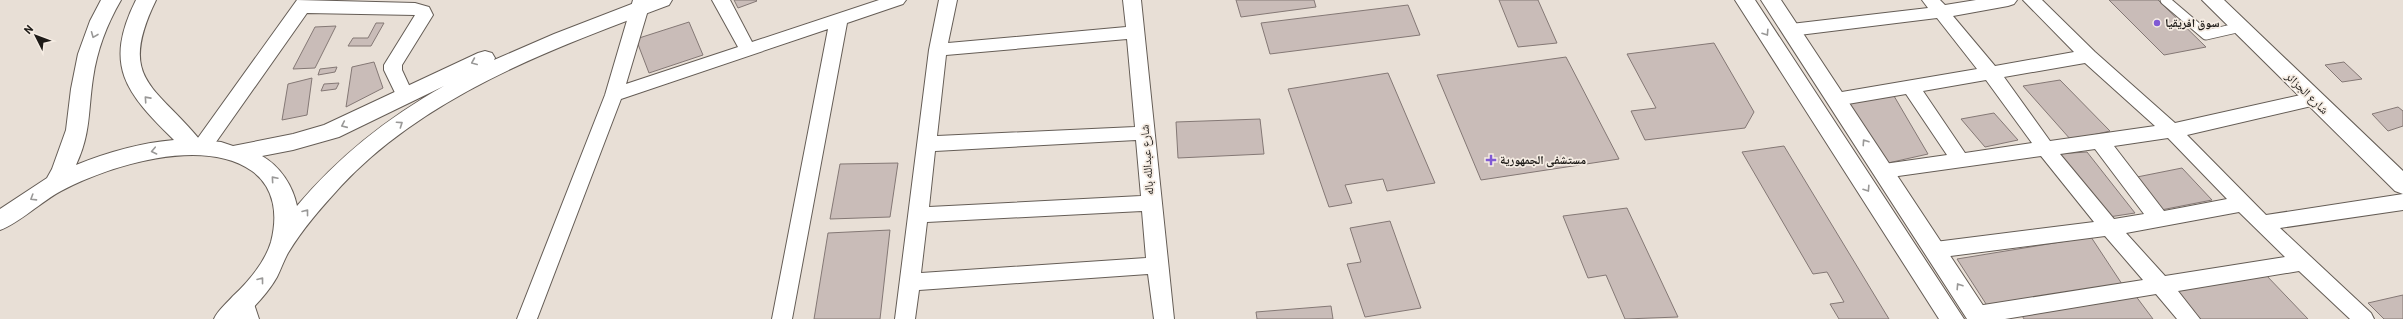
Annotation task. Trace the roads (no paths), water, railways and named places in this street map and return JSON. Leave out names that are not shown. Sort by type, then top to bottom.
[{"type":"main road","points":[[55,184],[68,161],[75,136],[85,62],[93,36],[111,0]]},
{"type":"main road","points":[[146,0],[135,25],[128,51],[131,72],[141,92],[198,147]]},
{"type":"main road","points":[[236,153],[293,142],[331,131],[468,65],[636,3],[662,0]]},
{"type":"main road","points":[[1745,0],[1952,319]]},
{"type":"main road","points":[[1771,0],[1979,317]]},
{"type":"main road","name":"شارع الجزائر","points":[[2212,0],[2403,185]]},
{"type":"main road","points":[[226,319],[245,311],[282,243],[342,170],[382,136],[429,104],[472,80],[517,57],[636,3]]},
{"type":"main road","points":[[0,221],[55,184],[91,168],[126,156],[161,149],[198,147],[236,153],[263,166],[280,186],[287,212],[282,243]]},
{"type":"street","points":[[721,0],[748,50]]},
{"type":"street","points":[[614,95],[897,0]]},
{"type":"street","points":[[905,319],[908,282],[918,215],[938,50],[948,0]]},
{"type":"street","name":"شارع عبدالله باله","points":[[1132,0],[1134,32],[1146,133],[1150,203],[1164,319]]},
{"type":"street","points":[[1791,30],[1936,6],[2008,0]]},
{"type":"street","points":[[2032,0],[2089,56],[2172,131],[2262,223],[2364,319]]},
{"type":"street","points":[[198,147],[304,3],[415,9],[423,11],[424,16],[393,65],[405,96]]},
{"type":"street","points":[[527,319],[614,95],[636,3]]},
{"type":"street","points":[[1936,6],[1991,72],[2046,149],[2110,228],[2190,319]]},
{"type":"street","points":[[782,319],[839,20]]},
{"type":"street","points":[[938,50],[1134,32]]},
{"type":"street","points":[[1836,99],[2089,56]]},
{"type":"street","points":[[1910,86],[1960,160]]},
{"type":"street","points":[[1884,171],[2172,131],[2314,99]]},
{"type":"street","points":[[926,144],[1146,133]]},
{"type":"street","points":[[2100,141],[2159,219]]},
{"type":"street","points":[[2262,223],[2403,202]]},
{"type":"street","points":[[918,215],[1150,203]]},
{"type":"street","points":[[1935,250],[2110,228],[2244,204]]},
{"type":"street","points":[[1979,317],[2159,284],[2302,262]]},
{"type":"street","points":[[908,282],[1157,265]]},
{"type":"lane","points":[[2165,0],[2206,35],[2241,28]]},
{"type":"place","name":"سوق افريقيا","points":[[2157,23]]},
{"type":"place","name":"مستشفى الجمهورية","points":[[1491,160]]}]
